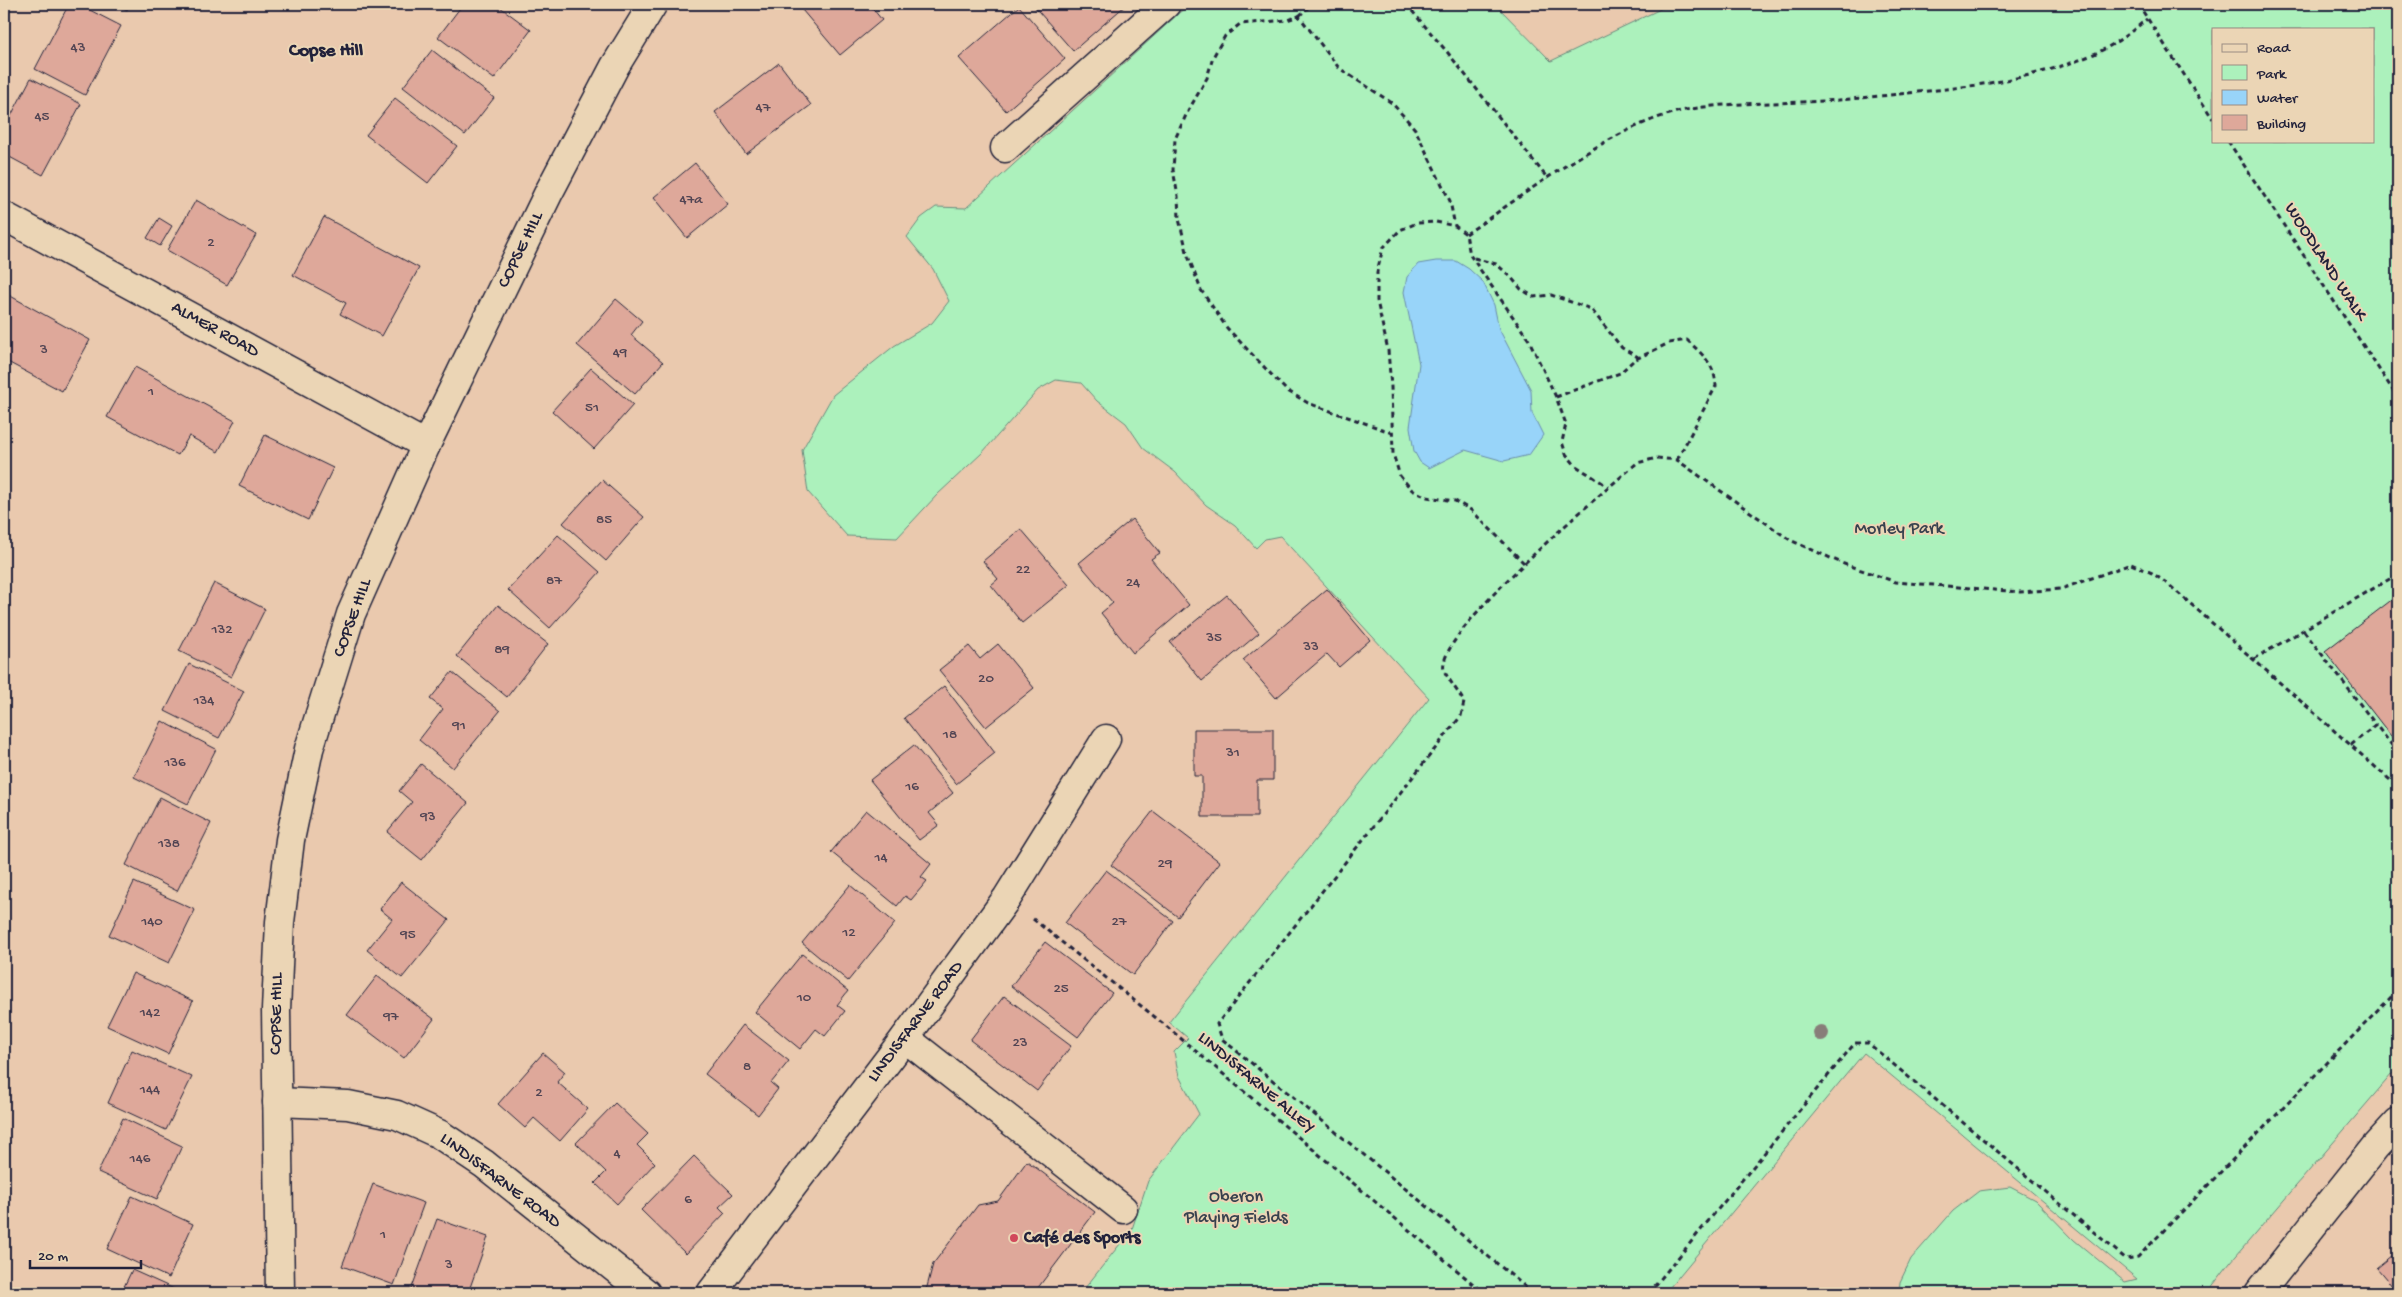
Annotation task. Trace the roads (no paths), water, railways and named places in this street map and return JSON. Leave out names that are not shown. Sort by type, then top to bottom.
[{"type":"street","name":"COPSE HILL","points":[[280,1293],[276,1010],[280,922],[290,840],[309,749],[351,614],[426,445],[549,192],[615,66],[653,4]]},
{"type":"street","points":[[1005,148],[1166,4]]},
{"type":"street","name":"ALMER ROAD","points":[[4,216],[426,445]]},
{"type":"street","name":"LINDISFARNE ROAD","points":[[711,1293],[905,1038],[1007,898],[1106,739]]},
{"type":"street","points":[[905,1038],[1123,1209]]},
{"type":"street","name":"LINDISFARNE ROAD","points":[[278,1102],[348,1105],[397,1115],[439,1134],[484,1164],[646,1293]]},
{"type":"street","points":[[2259,1293],[2375,1147],[2398,1122]]},
{"type":"water","points":[[1436,261],[1456,261],[1469,269],[1483,282],[1494,305],[1499,329],[1531,390],[1532,413],[1543,435],[1529,455],[1504,461],[1465,450],[1429,468],[1420,462],[1414,451],[1410,427],[1419,364],[1404,292],[1407,277],[1418,264]]},
{"type":"place","name":"Café des Sports","points":[[1014,1238]]},
{"type":"district","name":"Copse Hill","points":[[326,51]]},
{"type":"park label","name":"Morley Park","points":[[1899,529]]},
{"type":"park label","name":"Oberon Playing Fields","points":[[1236,1207]]}]
